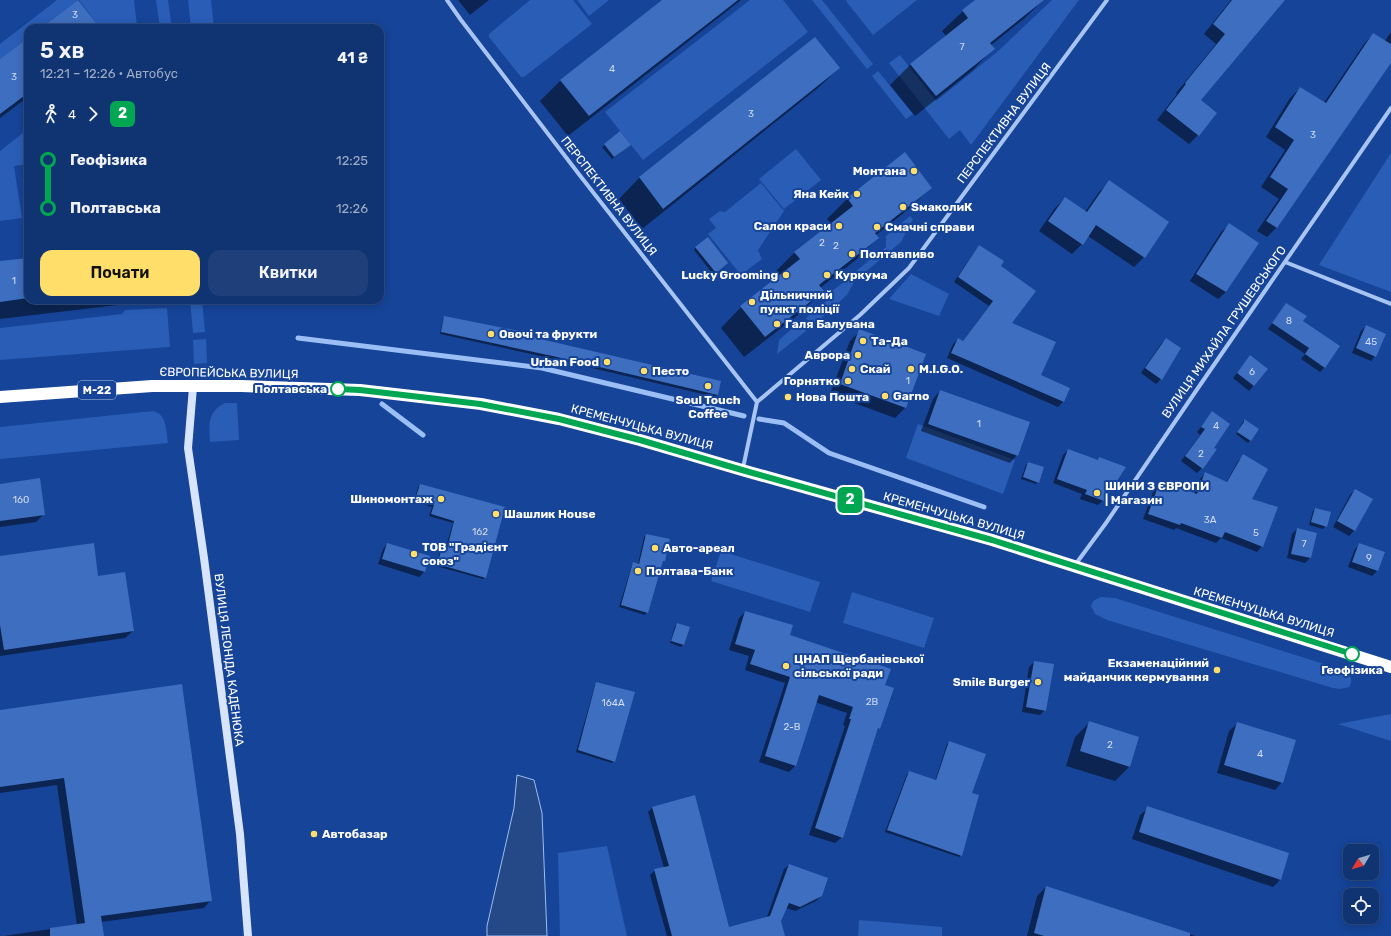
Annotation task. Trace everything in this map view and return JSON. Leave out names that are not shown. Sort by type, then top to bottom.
[{"type":"highway","name":"ЄВРОПЕЙСЬКА ВУЛИЦЯ","points":[[0,397],[152,386],[240,386],[360,390],[480,404]]},
{"type":"highway","name":"КРЕМЕНЧУЦЬКА ВУЛИЦЯ","points":[[480,404],[559,419],[640,440],[992,540],[1391,667]]},
{"type":"street","name":"ПЕРСПЕКТИВНА ВУЛИЦЯ","points":[[447,0],[564,155],[757,402],[860,315],[909,268],[1107,0]]},
{"type":"street","name":"ВУЛИЦЯ МИХАЙЛА ГРУШЕВСЬКОГО","points":[[1074,567],[1106,523],[1391,108]]},
{"type":"street","points":[[1285,262],[1391,304]]},
{"type":"street","name":"ВУЛИЦЯ ЛЕОНІДА КАДЕНЮКА","points":[[193,387],[188,448],[238,818],[248,936]]},
{"type":"street","points":[[742,470],[757,402]]},
{"type":"shaded area","points":[[57,0],[78,0],[46,24],[26,24]]},
{"type":"shaded area","points":[[79,0],[134,0],[137,24],[97,24]]},
{"type":"shaded area","points":[[156,0],[168,0],[171,24],[159,24]]},
{"type":"shaded area","points":[[188,0],[211,0],[214,24],[191,24]]},
{"type":"shaded area","points":[[530,0],[573,0],[592,24],[524,77],[521,77],[489,37],[489,34]]},
{"type":"shaded area","points":[[577,0],[609,0],[589,16]]},
{"type":"shaded area","points":[[750,0],[783,0],[808,32],[643,160],[605,112]]},
{"type":"shaded area","points":[[812,0],[822,0],[873,64],[867,69]]},
{"type":"shaded area","points":[[917,0],[873,35],[846,1]]},
{"type":"shaded area","points":[[1052,0],[1079,0],[971,145],[960,130],[949,139],[889,63],[900,55],[936,101],[997,52]]},
{"type":"shaded area","points":[[24,25],[24,41],[0,59],[0,44]]},
{"type":"shaded area","points":[[878,71],[913,114],[906,119],[872,76]]},
{"type":"shaded area","points":[[24,132],[24,165],[14,166],[22,218],[0,221],[0,151]]},
{"type":"shaded area","points":[[796,149],[821,180],[784,209],[759,179]]},
{"type":"shaded area","points":[[1391,153],[1391,292],[1319,265]]},
{"type":"shaded area","points":[[761,183],[784,211],[758,250],[762,259],[741,275],[708,234],[716,228],[709,219],[720,211],[725,212]]},
{"type":"shaded area","points":[[910,216],[913,219],[901,242],[862,275],[856,271],[886,247],[886,236]]},
{"type":"shaded area","points":[[911,274],[949,294],[939,316],[889,299]]},
{"type":"shaded area","points":[[849,278],[855,280],[847,295],[812,326],[806,318],[831,297],[832,291]]},
{"type":"shaded area","points":[[190,304],[202,304],[205,332],[193,333]]},
{"type":"shaded area","points":[[167,308],[170,347],[0,360],[0,328],[122,314],[125,310]]},
{"type":"shaded area","points":[[800,322],[806,331],[777,354],[779,340]]},
{"type":"shaded area","points":[[206,339],[207,363],[194,364],[193,340]]},
{"type":"shaded area","points":[[225,403],[237,403],[239,440],[210,442],[210,419],[215,410]]},
{"type":"shaded area","points":[[153,411],[161,415],[165,423],[168,443],[0,459],[0,427]]},
{"type":"shaded area","points":[[918,424],[1015,460],[1003,494],[906,458]]},
{"type":"shaded area","points":[[721,551],[820,582],[810,612],[711,581]]},
{"type":"shaded area","points":[[852,592],[934,618],[924,648],[843,623]]},
{"type":"shaded area","points":[[1101,597],[1115,598],[1340,669],[1350,676],[1351,684],[1349,687],[1340,689],[1333,688],[1107,620],[1095,614],[1091,606],[1095,600]]},
{"type":"shaded area","points":[[1391,714],[1391,741],[1338,724]]},
{"type":"shaded area","points":[[517,775],[534,780],[542,813],[547,936],[487,936],[487,926],[514,808]]},
{"type":"shaded area","points":[[607,846],[627,936],[560,936],[558,853]]},
{"type":"shaded area","points":[[859,920],[942,927],[942,936],[858,936]]},
{"type":"building","points":[[78,0],[97,24],[46,24]]},
{"type":"building","points":[[662,0],[738,0],[589,116],[560,80]]},
{"type":"building","points":[[975,0],[1044,0],[990,43],[995,49],[936,96],[910,64],[968,18],[962,10]]},
{"type":"building","points":[[1232,0],[1285,0],[1201,100],[1217,113],[1199,136],[1166,110],[1186,84],[1185,83],[1225,34],[1213,24]]},
{"type":"building","points":[[1373,33],[1391,44],[1391,63],[1277,228],[1266,221],[1288,189],[1270,177],[1294,140],[1275,127],[1300,87],[1326,103]]},
{"type":"building","points":[[815,37],[840,68],[663,209],[639,177]]},
{"type":"building","points":[[24,41],[24,96],[0,114],[0,59]]},
{"type":"building","points":[[620,131],[631,145],[614,157],[604,144]]},
{"type":"building","points":[[905,152],[932,188],[875,233],[879,238],[819,285],[824,291],[765,337],[740,306],[800,259],[794,252],[853,206],[847,198]]},
{"type":"building","points":[[1109,180],[1169,222],[1145,258],[1096,225],[1083,245],[1048,221],[1065,197],[1087,212]]},
{"type":"building","points":[[1229,223],[1259,243],[1226,292],[1196,274]]},
{"type":"building","points":[[708,237],[728,263],[716,273],[695,247]]},
{"type":"building","points":[[979,245],[1004,261],[1001,266],[1036,291],[1012,323],[1056,342],[1041,375],[1070,388],[1064,402],[951,353],[958,338],[963,341],[993,301],[958,277]]},
{"type":"building","points":[[24,258],[24,299],[0,302],[0,261]]},
{"type":"building","points":[[1286,303],[1307,316],[1303,321],[1340,346],[1325,368],[1305,354],[1309,348],[1272,323]]},
{"type":"building","points":[[444,316],[519,331],[519,334],[721,381],[718,395],[557,357],[441,332]]},
{"type":"building","points":[[1366,325],[1386,334],[1376,357],[1356,348]]},
{"type":"building","points":[[859,329],[926,354],[906,408],[840,384]]},
{"type":"building","points":[[1166,338],[1181,348],[1162,380],[1145,368]]},
{"type":"building","points":[[1250,355],[1268,369],[1254,386],[1237,373]]},
{"type":"building","points":[[940,390],[1030,422],[1018,456],[928,424]]},
{"type":"building","points":[[1212,411],[1230,424],[1214,448],[1217,449],[1203,469],[1185,456],[1205,429],[1201,427]]},
{"type":"building","points":[[1244,419],[1259,429],[1251,441],[1237,432],[1244,422]]},
{"type":"building","points":[[1068,449],[1098,460],[1099,457],[1126,467],[1104,501],[1085,494],[1087,490],[1057,479]]},
{"type":"building","points":[[1243,454],[1268,469],[1252,499],[1278,507],[1263,547],[1225,532],[1222,538],[1181,523],[1180,525],[1148,514],[1160,481],[1197,494],[1205,472],[1227,482]]},
{"type":"building","points":[[1028,462],[1044,467],[1039,483],[1023,477]]},
{"type":"building","points":[[40,478],[45,515],[0,521],[0,484]]},
{"type":"building","points":[[420,484],[505,507],[486,578],[437,564],[442,548],[447,549],[454,521],[431,514],[434,505],[415,500]]},
{"type":"building","points":[[1355,489],[1373,499],[1355,531],[1337,521]]},
{"type":"building","points":[[1315,508],[1331,512],[1327,527],[1311,522]]},
{"type":"building","points":[[1297,528],[1317,533],[1311,558],[1291,554]]},
{"type":"building","points":[[646,534],[670,539],[665,561],[663,561],[648,613],[621,605],[633,562],[639,564]]},
{"type":"building","points":[[94,543],[98,576],[125,572],[134,631],[4,650],[0,625],[0,556]]},
{"type":"building","points":[[387,543],[430,556],[425,572],[382,559]]},
{"type":"building","points":[[1359,543],[1385,552],[1378,571],[1352,562]]},
{"type":"building","points":[[745,611],[793,625],[790,635],[891,669],[885,685],[894,688],[880,729],[878,728],[843,838],[815,828],[851,719],[849,719],[853,707],[819,695],[796,766],[765,756],[790,677],[750,664],[755,650],[735,644]]},
{"type":"building","points":[[677,623],[690,627],[684,645],[671,641]]},
{"type":"building","points":[[1034,661],[1054,664],[1046,711],[1026,707]]},
{"type":"building","points":[[596,682],[635,692],[615,762],[578,750]]},
{"type":"building","points":[[182,684],[212,901],[101,916],[104,936],[50,936],[50,928],[85,923],[64,778],[0,787],[0,710]]},
{"type":"building","points":[[1089,721],[1139,737],[1130,767],[1080,751]]},
{"type":"building","points":[[1237,722],[1296,740],[1283,783],[1224,765]]},
{"type":"building","points":[[949,741],[986,754],[972,793],[979,795],[962,856],[887,830],[909,771],[936,780]]},
{"type":"building","points":[[695,795],[729,927],[770,916],[789,864],[828,878],[822,896],[800,907],[789,903],[781,921],[785,936],[672,936],[654,869],[669,866],[652,807]]},
{"type":"building","points":[[1147,806],[1289,853],[1281,880],[1139,832]]},
{"type":"building","points":[[1046,886],[1190,933],[1190,936],[1044,936],[1034,933]]},
{"type":"waterway","points":[[298,338],[542,368],[744,416]]},
{"type":"waterway","points":[[382,404],[423,435]]},
{"type":"waterway","points":[[759,419],[784,423],[829,453],[984,507]]},
{"type":"bus line","name":"2","points":[[338,389],[360,390],[480,404],[559,419],[640,440],[992,540],[1352,654]]},
{"type":"place","name":"Монтана","points":[[914,171]]},
{"type":"place","name":"Яна Кейк","points":[[857,194]]},
{"type":"place","name":"SмаколиК","points":[[903,207]]},
{"type":"place","name":"Салон краси","points":[[839,226]]},
{"type":"place","name":"Смачні справи","points":[[877,227]]},
{"type":"place","name":"Полтавпиво","points":[[852,254]]},
{"type":"place","name":"Lucky Grooming","points":[[786,275]]},
{"type":"place","name":"Куркума","points":[[827,275]]},
{"type":"place","name":"Дільничний пункт поліції","points":[[752,302]]},
{"type":"place","name":"Галя Балувана","points":[[777,324]]},
{"type":"place","name":"Овочі та фрукти","points":[[491,334]]},
{"type":"place","name":"Та-Да","points":[[863,341]]},
{"type":"place","name":"Аврора","points":[[858,355]]},
{"type":"place","name":"Urban Food","points":[[607,362]]},
{"type":"place","name":"Скай","points":[[852,369]]},
{"type":"place","name":"M.I.G.O.","points":[[911,369]]},
{"type":"place","name":"Песто","points":[[644,371]]},
{"type":"place","name":"Горнятко","points":[[848,381]]},
{"type":"place","name":"Soul Touch Coffee","points":[[708,386]]},
{"type":"place","name":"Полтавська","points":[[338,389]]},
{"type":"place","name":"Garno","points":[[885,396]]},
{"type":"place","name":"Нова Пошта","points":[[788,397]]},
{"type":"place","name":"ШИНИ З ЄВРОПИ | Магазин","points":[[1097,493]]},
{"type":"place","name":"Шиномонтаж","points":[[441,499]]},
{"type":"place","name":"Шашлик House","points":[[496,514]]},
{"type":"place","name":"Авто-ареал","points":[[655,548]]},
{"type":"place","name":"ТОВ \"Градієнт союз\"","points":[[414,554]]},
{"type":"place","name":"Полтава-Банк","points":[[638,571]]},
{"type":"place","name":"Геофізика","points":[[1352,654]]},
{"type":"place","name":"ЦНАП Щербанівської сільської ради","points":[[786,666]]},
{"type":"place","name":"Екзаменаційний майданчик кермування","points":[[1217,670]]},
{"type":"place","name":"Smile Burger","points":[[1038,682]]},
{"type":"place","name":"Автобазар","points":[[314,834]]}]
